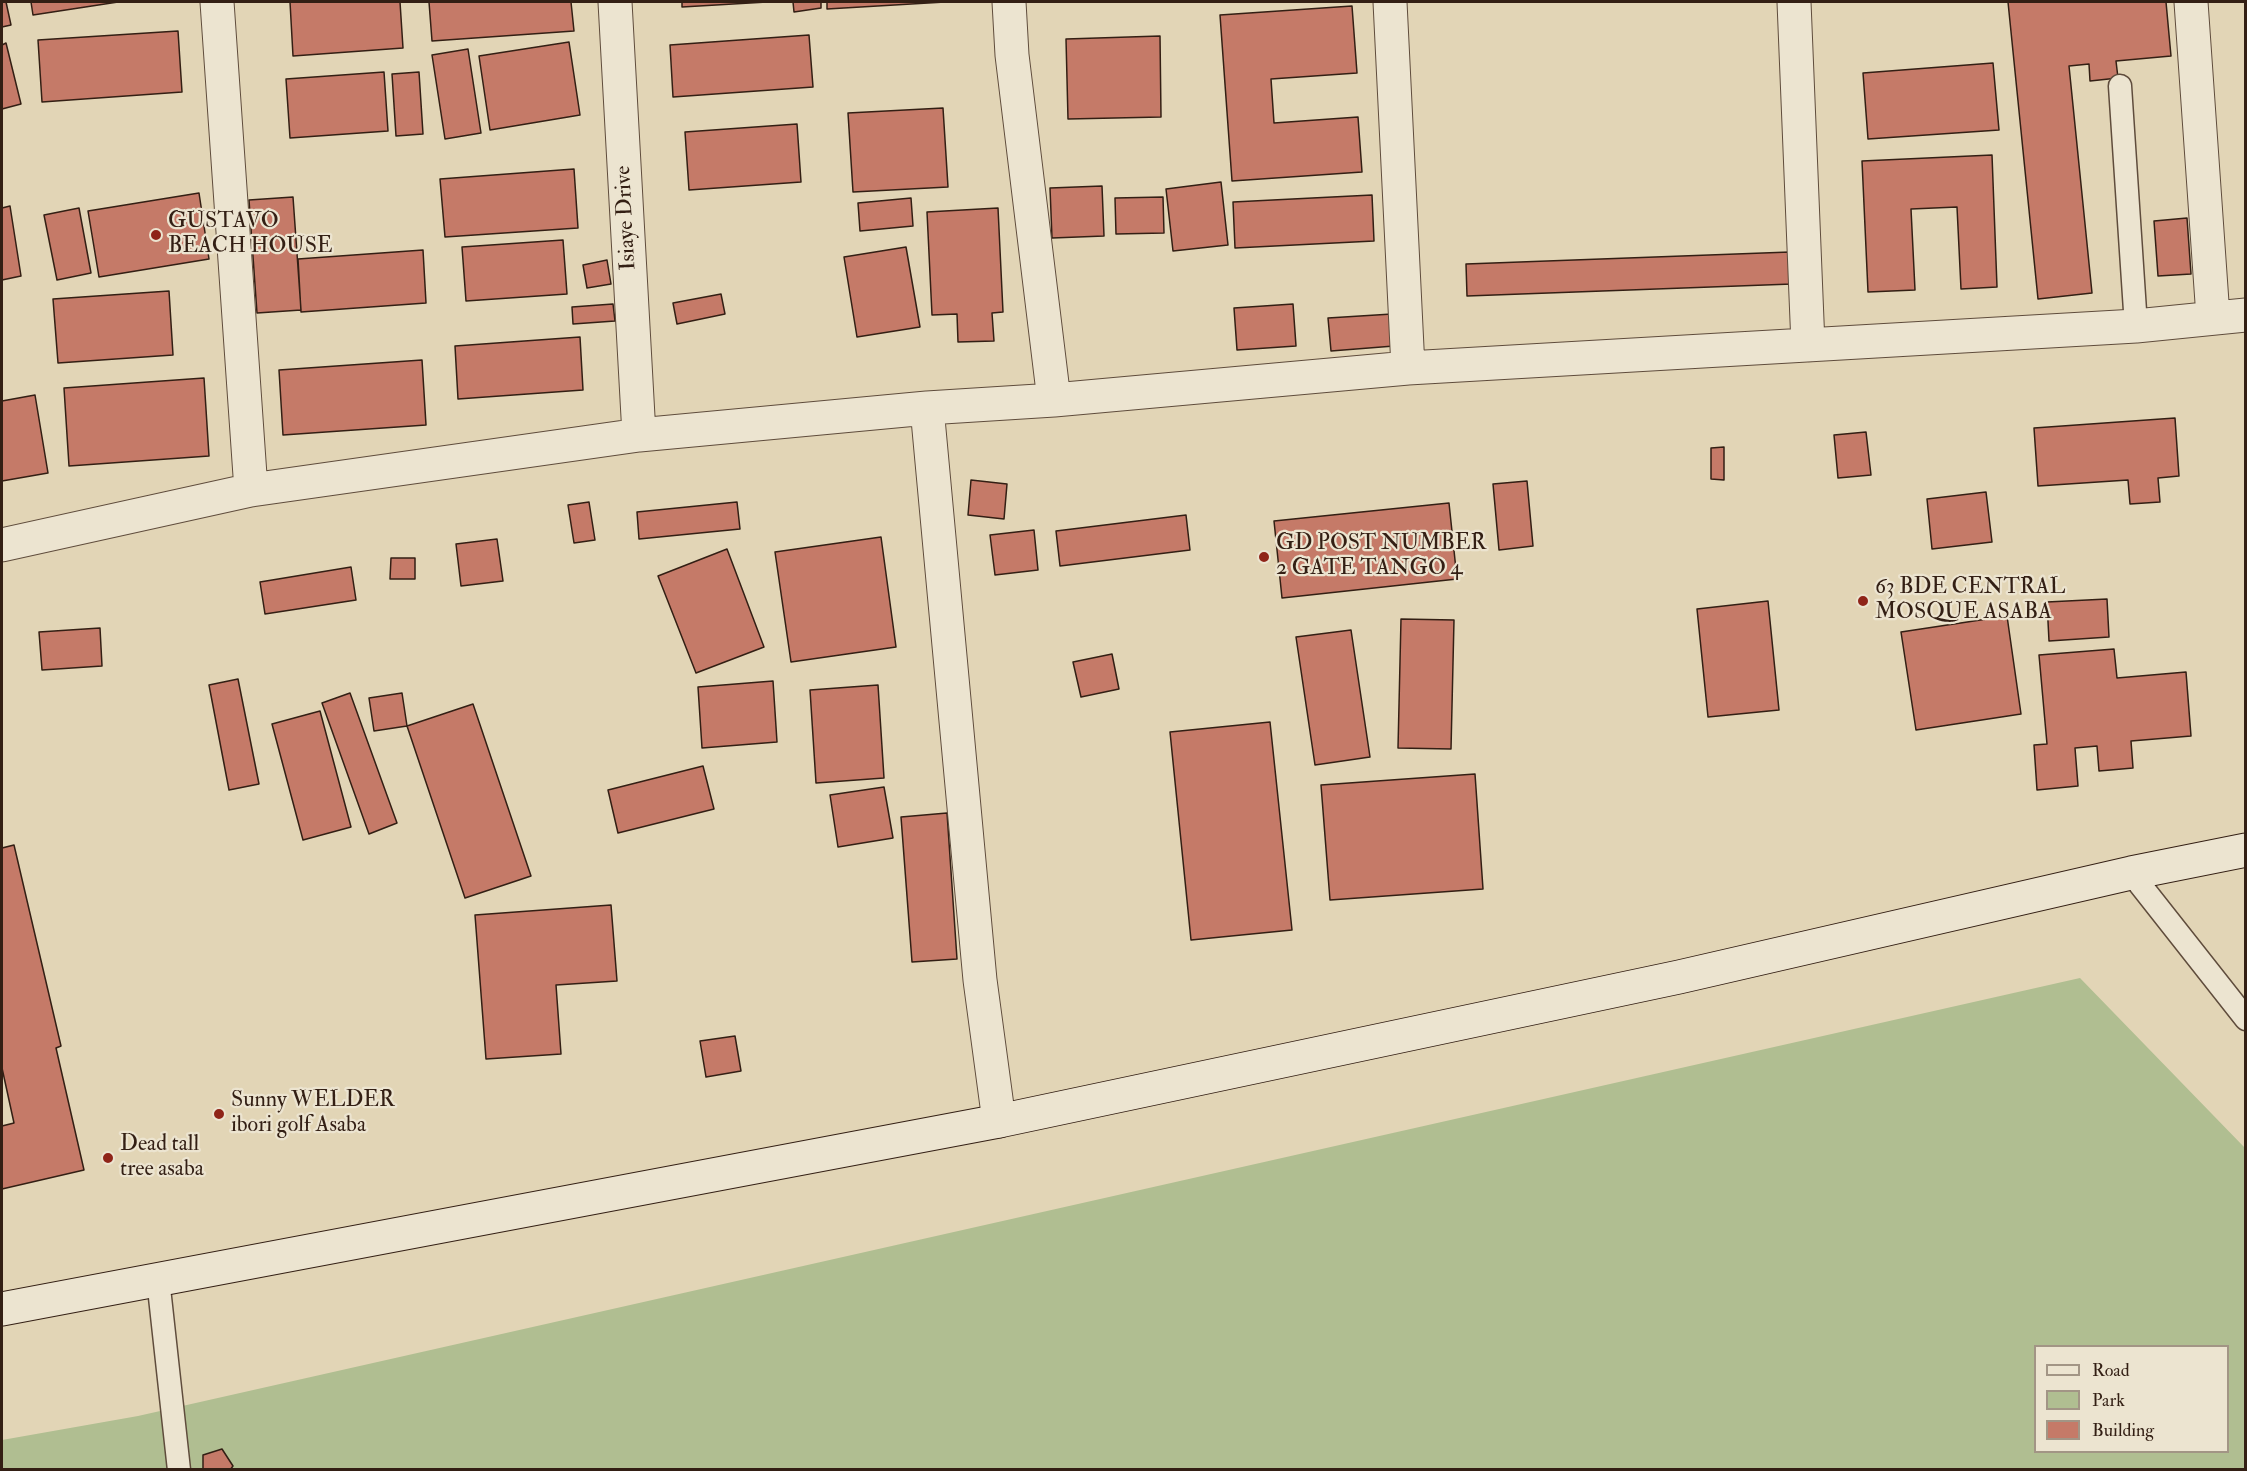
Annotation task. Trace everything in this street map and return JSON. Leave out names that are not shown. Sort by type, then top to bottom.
[{"type":"street","points":[[217,2],[251,490]]},
{"type":"street","name":"Isiaye Drive","points":[[615,2],[639,435]]},
{"type":"street","points":[[1009,2],[1012,55],[1054,400]]},
{"type":"street","points":[[1390,2],[1408,368]]},
{"type":"street","points":[[1794,2],[1809,345]]},
{"type":"street","points":[[2191,2],[2213,317]]},
{"type":"street","points":[[2,545],[251,490],[639,435],[927,408],[1054,400],[1408,368],[2136,326],[2246,315]]},
{"type":"street","points":[[927,408],[980,980],[999,1121]]},
{"type":"street","points":[[2,1309],[999,1121],[1679,977],[2131,873],[2246,850]]},
{"type":"lane","points":[[2120,86],[2136,326]]},
{"type":"lane","points":[[2131,873],[2246,1019]]},
{"type":"lane","points":[[158,1280],[179,1470]]},
{"type":"green space","points":[[2080,978],[2245,1148],[2245,1469],[2,1470],[2,1440],[138,1416]]},
{"type":"building","points":[[2,2],[6,2],[11,25],[2,27]]},
{"type":"building","points":[[31,2],[118,2],[33,15]]},
{"type":"building","points":[[290,2],[400,2],[403,48],[293,56]]},
{"type":"building","points":[[429,2],[571,2],[574,31],[432,41]]},
{"type":"building","points":[[682,2],[767,2],[682,7]]},
{"type":"building","points":[[793,2],[821,2],[821,8],[794,12]]},
{"type":"building","points":[[827,2],[945,2],[827,9]]},
{"type":"building","points":[[2008,2],[2166,2],[2171,56],[2116,61],[2118,78],[2090,81],[2089,64],[2069,66],[2092,293],[2038,299]]},
{"type":"building","points":[[1352,6],[1357,73],[1271,79],[1274,123],[1358,117],[1362,172],[1232,181],[1220,15]]},
{"type":"building","points":[[178,31],[182,92],[42,102],[38,40]]},
{"type":"building","points":[[809,35],[813,87],[673,97],[670,45]]},
{"type":"building","points":[[1160,36],[1161,117],[1068,119],[1066,39]]},
{"type":"building","points":[[569,42],[580,115],[490,130],[479,56]]},
{"type":"building","points":[[6,43],[21,104],[2,109],[2,45]]},
{"type":"building","points":[[468,49],[481,133],[445,139],[432,55]]},
{"type":"building","points":[[1993,63],[1999,130],[1868,139],[1863,73]]},
{"type":"building","points":[[384,72],[388,131],[290,138],[286,79]]},
{"type":"building","points":[[419,72],[423,134],[396,136],[392,74]]},
{"type":"building","points":[[943,108],[948,187],[853,192],[848,113]]},
{"type":"building","points":[[797,124],[801,182],[689,190],[685,132]]},
{"type":"building","points":[[1992,155],[1997,287],[1961,289],[1957,207],[1911,209],[1915,290],[1868,292],[1862,161]]},
{"type":"building","points":[[574,169],[578,228],[445,237],[440,179]]},
{"type":"building","points":[[1221,182],[1228,245],[1173,251],[1166,189]]},
{"type":"building","points":[[1102,186],[1104,236],[1052,238],[1050,188]]},
{"type":"building","points":[[199,193],[209,259],[99,277],[88,211]]},
{"type":"building","points":[[1372,195],[1374,241],[1235,248],[1233,202]]},
{"type":"building","points":[[293,197],[301,310],[257,313],[249,200]]},
{"type":"building","points":[[1163,197],[1164,233],[1116,234],[1115,198]]},
{"type":"building","points":[[911,198],[913,226],[860,231],[858,203]]},
{"type":"building","points":[[10,206],[21,276],[2,280],[2,208]]},
{"type":"building","points":[[79,208],[91,273],[57,280],[44,215]]},
{"type":"building","points":[[998,208],[1003,312],[992,313],[994,341],[958,342],[957,314],[932,315],[927,212]]},
{"type":"building","points":[[2187,218],[2191,274],[2158,276],[2154,221]]},
{"type":"building","points":[[563,240],[567,294],[466,301],[462,247]]},
{"type":"building","points":[[906,247],[920,327],[857,337],[844,257]]},
{"type":"building","points":[[423,250],[426,303],[301,312],[298,259]]},
{"type":"building","points":[[1790,252],[1792,284],[1467,296],[1466,264]]},
{"type":"building","points":[[607,260],[611,284],[587,288],[583,265]]},
{"type":"building","points":[[169,291],[173,355],[58,363],[53,299]]},
{"type":"building","points":[[721,294],[725,314],[677,324],[673,303]]},
{"type":"building","points":[[613,304],[615,321],[573,324],[572,307]]},
{"type":"building","points":[[1293,304],[1296,346],[1237,350],[1234,308]]},
{"type":"building","points":[[1392,314],[1394,346],[1331,351],[1328,318]]},
{"type":"building","points":[[580,337],[583,390],[458,399],[455,346]]},
{"type":"building","points":[[422,360],[426,425],[283,435],[279,370]]},
{"type":"building","points":[[204,378],[209,456],[69,466],[64,388]]},
{"type":"building","points":[[35,395],[48,473],[2,481],[2,401]]},
{"type":"building","points":[[2175,418],[2179,476],[2158,478],[2160,502],[2130,504],[2128,480],[2038,486],[2034,428]]},
{"type":"building","points":[[1866,432],[1871,475],[1838,478],[1834,435]]},
{"type":"building","points":[[1724,447],[1724,480],[1711,479],[1711,448]]},
{"type":"building","points":[[971,480],[1007,484],[1004,519],[968,515]]},
{"type":"building","points":[[1527,481],[1533,546],[1499,550],[1493,484]]},
{"type":"building","points":[[1986,492],[1992,542],[1932,549],[1927,499]]},
{"type":"building","points":[[589,502],[595,540],[574,543],[568,505]]},
{"type":"building","points":[[737,502],[740,529],[639,539],[637,512]]},
{"type":"building","points":[[1449,503],[1457,579],[1282,598],[1274,521]]},
{"type":"building","points":[[1186,515],[1190,550],[1060,566],[1056,531]]},
{"type":"building","points":[[1034,530],[1038,570],[995,575],[990,535]]},
{"type":"building","points":[[881,537],[896,647],[791,662],[775,552]]},
{"type":"building","points":[[497,539],[503,581],[461,586],[456,544]]},
{"type":"building","points":[[727,549],[764,647],[696,673],[658,576]]},
{"type":"building","points":[[391,558],[415,558],[415,579],[390,579]]},
{"type":"building","points":[[351,567],[356,600],[265,614],[260,582]]},
{"type":"building","points":[[2107,599],[2109,637],[2049,641],[2047,602]]},
{"type":"building","points":[[1768,601],[1779,710],[1708,717],[1697,609]]},
{"type":"building","points":[[2007,616],[2021,714],[1916,730],[1901,632]]},
{"type":"building","points":[[1401,619],[1454,620],[1451,749],[1398,748]]},
{"type":"building","points":[[100,628],[102,666],[42,670],[39,632]]},
{"type":"building","points":[[1351,630],[1370,757],[1315,765],[1296,637]]},
{"type":"building","points":[[2114,649],[2117,678],[2186,672],[2191,736],[2131,741],[2133,768],[2099,771],[2097,746],[2075,748],[2078,786],[2037,790],[2034,745],[2047,744],[2039,655]]},
{"type":"building","points":[[1112,654],[1119,689],[1081,697],[1073,662]]},
{"type":"building","points":[[238,679],[259,784],[229,790],[209,685]]},
{"type":"building","points":[[773,681],[777,742],[702,748],[698,687]]},
{"type":"building","points":[[878,685],[884,778],[816,783],[810,690]]},
{"type":"building","points":[[350,693],[397,823],[369,834],[322,703]]},
{"type":"building","points":[[402,693],[407,726],[374,731],[369,698]]},
{"type":"building","points":[[473,704],[531,876],[465,898],[407,726]]},
{"type":"building","points":[[320,711],[351,827],[303,840],[272,724]]},
{"type":"building","points":[[1270,722],[1292,930],[1191,940],[1170,732]]},
{"type":"building","points":[[703,766],[714,809],[618,833],[608,790]]},
{"type":"building","points":[[1475,774],[1483,889],[1330,900],[1321,785]]},
{"type":"building","points":[[884,787],[893,838],[838,847],[830,795]]},
{"type":"building","points":[[947,813],[957,959],[912,962],[901,817]]},
{"type":"building","points":[[14,845],[61,1046],[56,1048],[84,1170],[2,1189],[2,1126],[14,1123],[2,1068],[2,848]]},
{"type":"building","points":[[611,905],[617,981],[556,985],[561,1054],[486,1059],[475,915]]},
{"type":"building","points":[[735,1036],[741,1071],[706,1077],[700,1041]]},
{"type":"building","points":[[222,1449],[233,1466],[230,1470],[203,1470],[203,1455]]},
{"type":"place","name":"GUSTAVO BEACH HOUSE","points":[[156,235]]},
{"type":"place","name":"GD POST NUMBER 2 GATE TANGO 4","points":[[1264,557]]},
{"type":"place","name":"63 BDE CENTRAL MOSQUE ASABA","points":[[1863,601]]},
{"type":"place","name":"Sunny WELDER ibori golf Asaba","points":[[219,1114]]},
{"type":"place","name":"Dead tall tree asaba","points":[[108,1158]]}]
